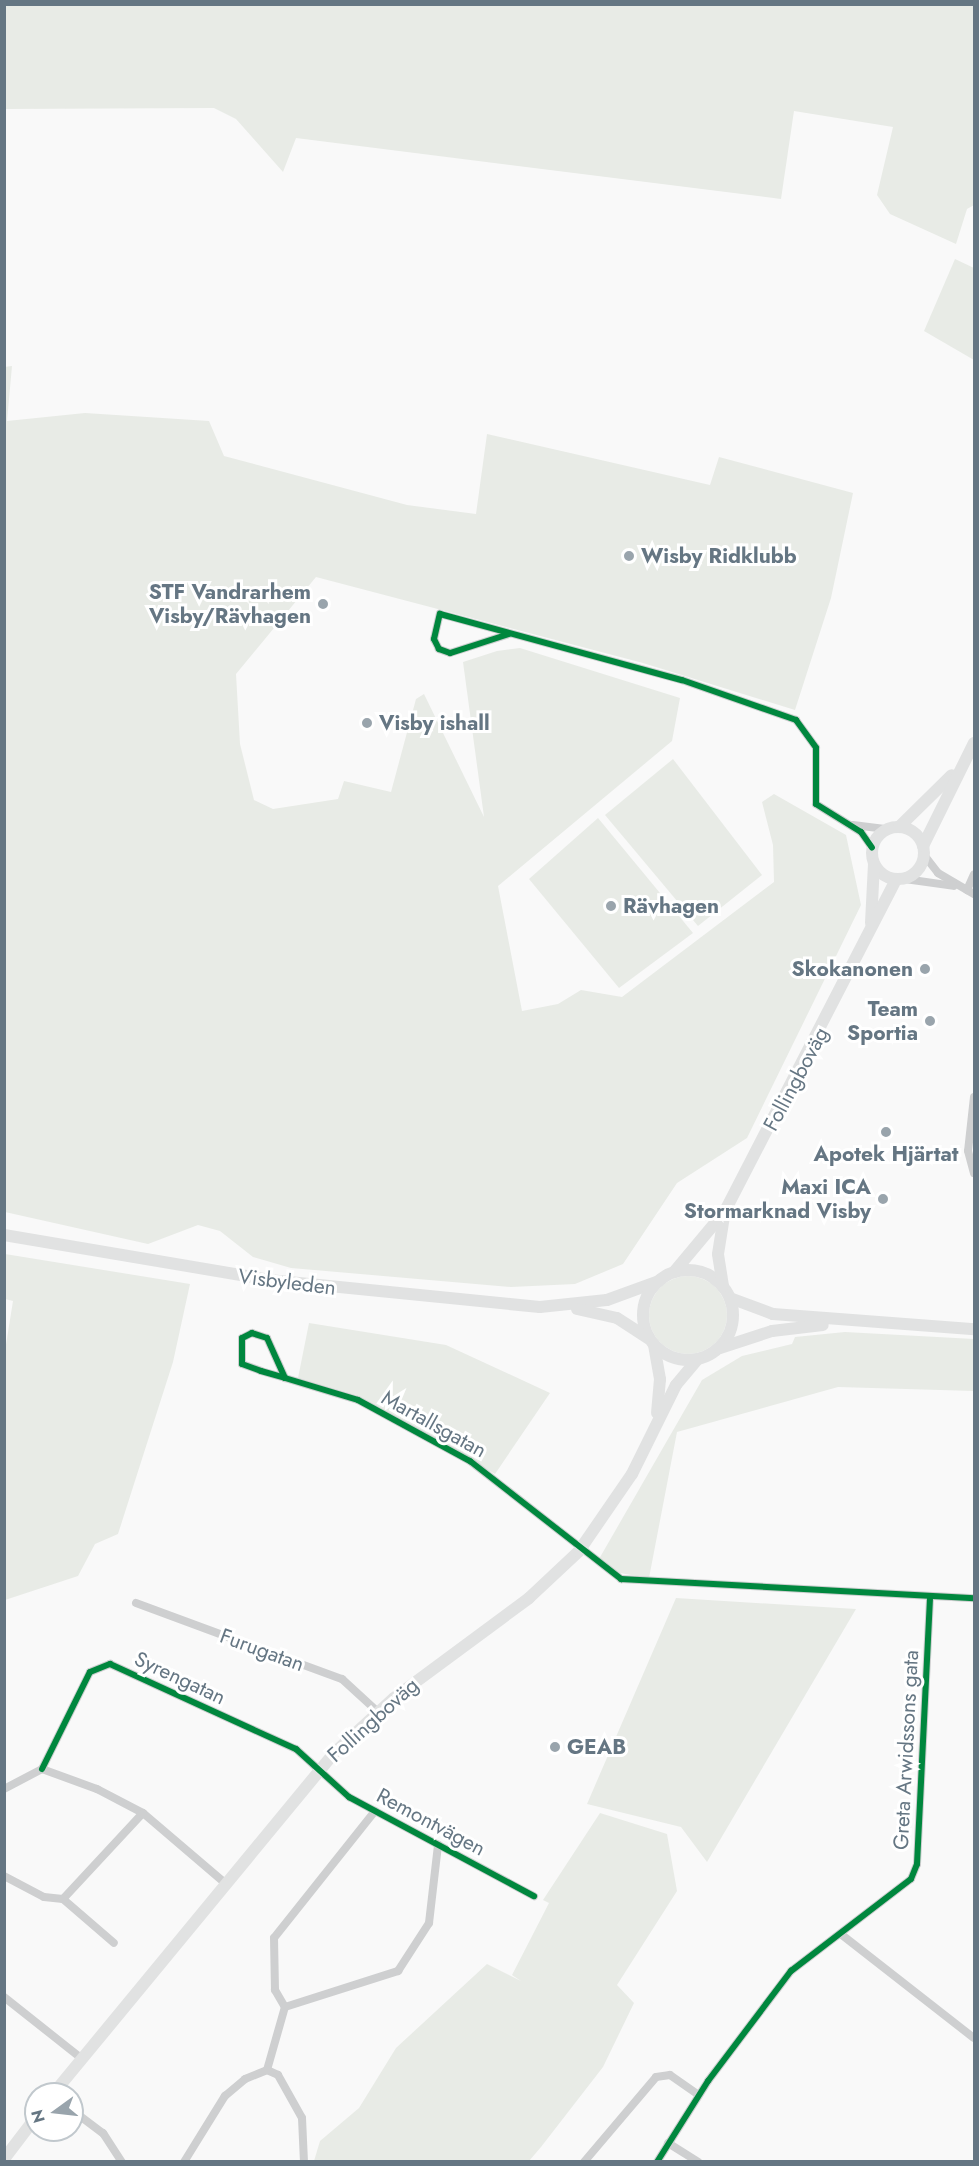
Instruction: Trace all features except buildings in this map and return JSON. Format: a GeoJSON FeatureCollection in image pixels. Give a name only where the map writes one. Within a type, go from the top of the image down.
{"type":"FeatureCollection","features":[{"type":"Feature","properties":{"kind":"main road"},"geometry":{"type":"LineString","coordinates":[[968,755],[922,810],[893,828],[872,848],[874,864],[900,879],[917,871],[924,851],[975,743]]}},
{"type":"Feature","properties":{"kind":"main road"},"geometry":{"type":"LineString","coordinates":[[893,828],[916,834],[924,851]]}},
{"type":"Feature","properties":{"kind":"main road","name":"Follingboväg"},"geometry":{"type":"LineString","coordinates":[[866,948],[874,864]]}},
{"type":"Feature","properties":{"kind":"main road","name":"Follingboväg"},"geometry":{"type":"LineString","coordinates":[[674,1272],[725,1211],[866,948],[900,879]]}},
{"type":"Feature","properties":{"kind":"main road","name":"Follingboväg"},"geometry":{"type":"LineString","coordinates":[[723,1286],[718,1242],[725,1211]]}},
{"type":"Feature","properties":{"kind":"main road","name":"Visbyleden"},"geometry":{"type":"LineString","coordinates":[[4,1236],[269,1280],[442,1300],[573,1308],[617,1318],[652,1342]]}},
{"type":"Feature","properties":{"kind":"main road"},"geometry":{"type":"LineString","coordinates":[[719,1348],[732,1325],[730,1298],[723,1286],[698,1271],[674,1272],[658,1281],[643,1308],[652,1342],[677,1359],[698,1359],[719,1348],[772,1331],[850,1323]]}},
{"type":"Feature","properties":{"kind":"main road","name":"Visbyleden"},"geometry":{"type":"LineString","coordinates":[[573,1308],[658,1281]]}},
{"type":"Feature","properties":{"kind":"main road"},"geometry":{"type":"LineString","coordinates":[[730,1298],[755,1311],[850,1323],[975,1329]]}},
{"type":"Feature","properties":{"kind":"main road","name":"Follingboväg"},"geometry":{"type":"LineString","coordinates":[[652,1342],[660,1379],[656,1420]]}},
{"type":"Feature","properties":{"kind":"main road","name":"Follingboväg"},"geometry":{"type":"LineString","coordinates":[[62,2082],[320,1768],[378,1712],[529,1598],[579,1551],[627,1483],[656,1420],[676,1385],[698,1359]]}},
{"type":"Feature","properties":{"kind":"main road"},"geometry":{"type":"LineString","coordinates":[[5,2158],[24,2133]]}},
{"type":"Feature","properties":{"kind":"street"},"geometry":{"type":"LineString","coordinates":[[509,634],[450,653],[439,650],[434,639],[440,614],[682,680],[796,720],[816,748],[816,804],[849,824],[872,848]]}},
{"type":"Feature","properties":{"kind":"street"},"geometry":{"type":"LineString","coordinates":[[849,824],[893,828]]}},
{"type":"Feature","properties":{"kind":"street"},"geometry":{"type":"LineString","coordinates":[[924,851],[957,886]]}},
{"type":"Feature","properties":{"kind":"street"},"geometry":{"type":"LineString","coordinates":[[900,879],[957,886],[971,892],[975,873]]}},
{"type":"Feature","properties":{"kind":"street"},"geometry":{"type":"LineString","coordinates":[[975,1097],[968,1151],[975,1173]]}},
{"type":"Feature","properties":{"kind":"street","name":"Martallsgatan"},"geometry":{"type":"LineString","coordinates":[[285,1378],[286,1370],[267,1338],[252,1333],[242,1338],[242,1364],[285,1378],[358,1400],[470,1461],[608,1574],[634,1582],[930,1598],[975,1598]]}},
{"type":"Feature","properties":{"kind":"street","name":"Greta Arwidssons gata"},"geometry":{"type":"LineString","coordinates":[[657,2162],[699,2095],[791,1971],[903,1889],[917,1864],[930,1598]]}},
{"type":"Feature","properties":{"kind":"street","name":"Furugatan"},"geometry":{"type":"LineString","coordinates":[[136,1603],[342,1679],[378,1712]]}},
{"type":"Feature","properties":{"kind":"street","name":"Syrengatan"},"geometry":{"type":"LineString","coordinates":[[42,1769],[90,1672],[107,1663],[296,1749],[320,1768]]}},
{"type":"Feature","properties":{"kind":"street","name":"Remontvägen"},"geometry":{"type":"LineString","coordinates":[[320,1768],[349,1797],[534,1896]]}},
{"type":"Feature","properties":{"kind":"street"},"geometry":{"type":"LineString","coordinates":[[4,1789],[42,1769],[143,1813],[225,1883]]}},
{"type":"Feature","properties":{"kind":"street","name":"Remontvägen"},"geometry":{"type":"LineString","coordinates":[[375,1811],[274,1938],[275,1990],[285,2007],[398,1971],[429,1923],[438,1845]]}},
{"type":"Feature","properties":{"kind":"street"},"geometry":{"type":"LineString","coordinates":[[63,1899],[143,1813]]}},
{"type":"Feature","properties":{"kind":"street"},"geometry":{"type":"LineString","coordinates":[[4,1876],[44,1896],[63,1899],[114,1943]]}},
{"type":"Feature","properties":{"kind":"street"},"geometry":{"type":"LineString","coordinates":[[842,1935],[975,2038]]}},
{"type":"Feature","properties":{"kind":"street"},"geometry":{"type":"LineString","coordinates":[[4,1997],[81,2058]]}},
{"type":"Feature","properties":{"kind":"street"},"geometry":{"type":"LineString","coordinates":[[267,2070],[285,2007]]}},
{"type":"Feature","properties":{"kind":"street"},"geometry":{"type":"LineString","coordinates":[[184,2162],[225,2096],[245,2079],[267,2070],[278,2075],[302,2118],[304,2162]]}},
{"type":"Feature","properties":{"kind":"street"},"geometry":{"type":"LineString","coordinates":[[584,2162],[656,2078],[670,2075],[699,2095]]}},
{"type":"Feature","properties":{"kind":"street"},"geometry":{"type":"LineString","coordinates":[[84,2119],[103,2133],[122,2162]]}},
{"type":"Feature","properties":{"kind":"street"},"geometry":{"type":"LineString","coordinates":[[668,2143],[699,2162]]}},
{"type":"Feature","properties":{"kind":"shaded area"},"geometry":{"type":"Polygon","coordinates":[[[4,5],[974,5],[974,205],[967,209],[956,244],[890,214],[877,195],[893,127],[794,111],[781,199],[296,138],[283,172],[236,119],[214,108],[5,109],[4,5]]]}},
{"type":"Feature","properties":{"kind":"shaded area"},"geometry":{"type":"Polygon","coordinates":[[[955,259],[974,268],[974,360],[924,331],[955,259]]]}},
{"type":"Feature","properties":{"kind":"shaded area"},"geometry":{"type":"Polygon","coordinates":[[[12,366],[7,421],[85,413],[209,421],[224,456],[407,505],[476,514],[487,434],[710,485],[719,457],[853,493],[831,598],[795,710],[643,663],[316,577],[236,674],[240,744],[254,800],[273,809],[338,799],[344,781],[391,792],[416,699],[424,694],[484,817],[463,662],[497,651],[520,648],[680,698],[672,741],[498,886],[522,1011],[558,1004],[581,990],[622,997],[774,882],[773,845],[762,802],[774,794],[846,835],[861,905],[747,1138],[677,1183],[623,1264],[575,1284],[511,1287],[291,1268],[253,1257],[220,1231],[198,1225],[148,1244],[5,1212],[4,367],[12,366]]]}},
{"type":"Feature","properties":{"kind":"shaded area"},"geometry":{"type":"Polygon","coordinates":[[[673,759],[762,875],[698,926],[605,815],[673,759]]]}},
{"type":"Feature","properties":{"kind":"shaded area","name":"Rävhagen"},"geometry":{"type":"Polygon","coordinates":[[[598,818],[693,933],[619,988],[529,879],[598,818]]]}},
{"type":"Feature","properties":{"kind":"shaded area"},"geometry":{"type":"Polygon","coordinates":[[[5,1254],[190,1284],[173,1362],[118,1534],[95,1544],[78,1576],[5,1600],[4,1357],[13,1301],[5,1299],[5,1254]]]}},
{"type":"Feature","properties":{"kind":"shaded area"},"geometry":{"type":"Polygon","coordinates":[[[688,1276],[703,1279],[716,1287],[724,1300],[727,1315],[724,1330],[716,1343],[703,1351],[688,1354],[673,1351],[660,1343],[652,1330],[649,1315],[652,1300],[660,1287],[673,1279],[688,1276]]]}},
{"type":"Feature","properties":{"kind":"shaded area"},"geometry":{"type":"Polygon","coordinates":[[[309,1323],[446,1345],[550,1393],[495,1474],[357,1396],[298,1378],[309,1323]]]}},
{"type":"Feature","properties":{"kind":"shaded area"},"geometry":{"type":"Polygon","coordinates":[[[845,1332],[974,1339],[974,1391],[838,1387],[677,1432],[649,1578],[614,1572],[599,1559],[702,1380],[742,1356],[792,1344],[795,1337],[845,1332]]]}},
{"type":"Feature","properties":{"kind":"shaded area"},"geometry":{"type":"Polygon","coordinates":[[[676,1598],[856,1609],[707,1862],[681,1827],[587,1804],[676,1598]]]}},
{"type":"Feature","properties":{"kind":"shaded area"},"geometry":{"type":"Polygon","coordinates":[[[600,1813],[667,1834],[677,1891],[617,1985],[634,2003],[603,2067],[541,2147],[529,2161],[314,2161],[320,2141],[359,2108],[396,2048],[487,1964],[521,1981],[512,1975],[549,1903],[543,1900],[600,1813]]]}},
{"type":"Feature","properties":{"kind":"cycle path"},"geometry":{"type":"LineString","coordinates":[[509,634],[450,653],[439,649],[434,639],[440,614],[682,680],[796,720],[816,748],[816,804],[861,832],[872,848]]}},
{"type":"Feature","properties":{"kind":"cycle path"},"geometry":{"type":"LineString","coordinates":[[285,1378],[267,1338],[252,1333],[242,1338],[242,1364],[261,1371],[358,1400],[470,1461],[621,1579],[974,1598]]}},
{"type":"Feature","properties":{"kind":"cycle path"},"geometry":{"type":"LineString","coordinates":[[657,2162],[708,2081],[791,1971],[911,1879],[917,1864],[930,1598]]}},
{"type":"Feature","properties":{"kind":"cycle path"},"geometry":{"type":"LineString","coordinates":[[42,1769],[90,1672],[110,1664],[296,1749],[349,1797],[534,1896]]}},
{"type":"Feature","properties":{"kind":"place","name":"Wisby Ridklubb"},"geometry":{"type":"Point","coordinates":[629,556]}},
{"type":"Feature","properties":{"kind":"place","name":"STF Vandrarhem Visby/Rävhagen"},"geometry":{"type":"Point","coordinates":[323,604]}},
{"type":"Feature","properties":{"kind":"place","name":"Visby ishall"},"geometry":{"type":"Point","coordinates":[367,723]}},
{"type":"Feature","properties":{"kind":"place","name":"Rävhagen"},"geometry":{"type":"Point","coordinates":[611,906]}},
{"type":"Feature","properties":{"kind":"place","name":"Skokanonen"},"geometry":{"type":"Point","coordinates":[925,969]}},
{"type":"Feature","properties":{"kind":"place","name":"Team Sportia"},"geometry":{"type":"Point","coordinates":[930,1021]}},
{"type":"Feature","properties":{"kind":"place","name":"Apotek Hjärtat"},"geometry":{"type":"Point","coordinates":[886,1132]}},
{"type":"Feature","properties":{"kind":"place","name":"Maxi ICA Stormarknad Visby"},"geometry":{"type":"Point","coordinates":[883,1199]}},
{"type":"Feature","properties":{"kind":"place","name":"GEAB"},"geometry":{"type":"Point","coordinates":[555,1747]}}]}
